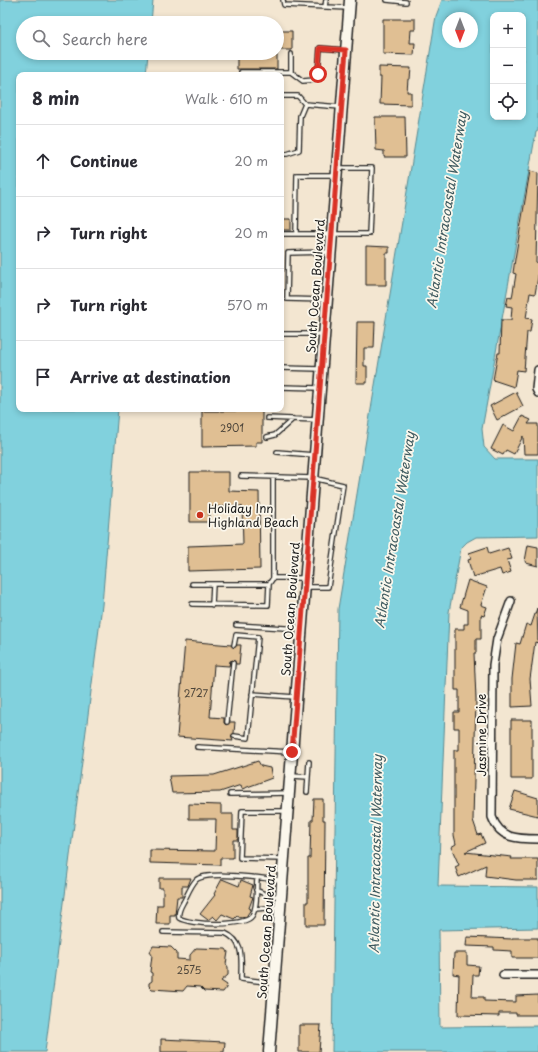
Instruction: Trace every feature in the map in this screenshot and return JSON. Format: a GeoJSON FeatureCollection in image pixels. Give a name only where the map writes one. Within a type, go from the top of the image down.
{"type":"FeatureCollection","features":[{"type":"Feature","properties":{"kind":"main road","name":"South Ocean Boulevard"},"geometry":{"type":"LineString","coordinates":[[270,1052],[349,4]]}},
{"type":"Feature","properties":{"kind":"street"},"geometry":{"type":"LineString","coordinates":[[538,370],[536,390],[538,393]]}},
{"type":"Feature","properties":{"kind":"street","name":"Jasmine Drive"},"geometry":{"type":"LineString","coordinates":[[511,601],[494,651],[492,817],[498,829],[508,837],[514,839],[538,839]]}},
{"type":"Feature","properties":{"kind":"street"},"geometry":{"type":"LineString","coordinates":[[503,975],[538,975]]}},
{"type":"Feature","properties":{"kind":"lane"},"geometry":{"type":"LineString","coordinates":[[283,0],[284,5],[325,7],[349,4]]}},
{"type":"Feature","properties":{"kind":"lane"},"geometry":{"type":"LineString","coordinates":[[325,7],[326,0]]}},
{"type":"Feature","properties":{"kind":"lane"},"geometry":{"type":"LineString","coordinates":[[387,0],[406,2]]}},
{"type":"Feature","properties":{"kind":"lane"},"geometry":{"type":"LineString","coordinates":[[241,72],[291,72],[303,80],[314,80],[318,74],[320,48],[346,50]]}},
{"type":"Feature","properties":{"kind":"lane"},"geometry":{"type":"LineString","coordinates":[[291,54],[291,72]]}},
{"type":"Feature","properties":{"kind":"lane"},"geometry":{"type":"LineString","coordinates":[[284,96],[298,96],[305,104],[341,107]]}},
{"type":"Feature","properties":{"kind":"lane"},"geometry":{"type":"LineString","coordinates":[[284,154],[299,150],[300,116],[305,104]]}},
{"type":"Feature","properties":{"kind":"lane"},"geometry":{"type":"LineString","coordinates":[[284,234],[296,234],[332,234],[369,234],[372,168],[297,174],[296,234]]}},
{"type":"Feature","properties":{"kind":"lane"},"geometry":{"type":"LineString","coordinates":[[327,300],[287,299],[288,253],[330,252]]}},
{"type":"Feature","properties":{"kind":"lane"},"geometry":{"type":"LineString","coordinates":[[284,334],[324,334]]}},
{"type":"Feature","properties":{"kind":"lane"},"geometry":{"type":"LineString","coordinates":[[284,368],[322,369]]}},
{"type":"Feature","properties":{"kind":"lane"},"geometry":{"type":"LineString","coordinates":[[284,387],[320,388]]}},
{"type":"Feature","properties":{"kind":"lane"},"geometry":{"type":"LineString","coordinates":[[267,418],[318,420]]}},
{"type":"Feature","properties":{"kind":"lane"},"geometry":{"type":"LineString","coordinates":[[267,437],[275,435],[293,419]]}},
{"type":"Feature","properties":{"kind":"lane"},"geometry":{"type":"LineString","coordinates":[[278,452],[315,455]]}},
{"type":"Feature","properties":{"kind":"lane"},"geometry":{"type":"LineString","coordinates":[[241,476],[313,478],[343,485],[328,587],[272,578]]}},
{"type":"Feature","properties":{"kind":"lane"},"geometry":{"type":"LineString","coordinates":[[192,604],[268,605],[269,584],[272,578],[273,477]]}},
{"type":"Feature","properties":{"kind":"lane"},"geometry":{"type":"LineString","coordinates":[[192,584],[269,584]]}},
{"type":"Feature","properties":{"kind":"lane"},"geometry":{"type":"LineString","coordinates":[[212,604],[213,584]]}},
{"type":"Feature","properties":{"kind":"lane"},"geometry":{"type":"LineString","coordinates":[[236,625],[302,629]]}},
{"type":"Feature","properties":{"kind":"lane"},"geometry":{"type":"LineString","coordinates":[[234,645],[236,635],[258,637],[248,738],[234,736]]}},
{"type":"Feature","properties":{"kind":"lane"},"geometry":{"type":"LineString","coordinates":[[227,722],[232,664]]}},
{"type":"Feature","properties":{"kind":"lane"},"geometry":{"type":"LineString","coordinates":[[252,694],[296,697]]}},
{"type":"Feature","properties":{"kind":"lane"},"geometry":{"type":"LineString","coordinates":[[196,747],[292,752]]}},
{"type":"Feature","properties":{"kind":"lane"},"geometry":{"type":"LineString","coordinates":[[307,792],[309,762]]}},
{"type":"Feature","properties":{"kind":"lane"},"geometry":{"type":"LineString","coordinates":[[290,776],[308,777]]}},
{"type":"Feature","properties":{"kind":"lane"},"geometry":{"type":"LineString","coordinates":[[230,794],[289,793]]}},
{"type":"Feature","properties":{"kind":"lane"},"geometry":{"type":"LineString","coordinates":[[284,859],[240,858],[242,810],[288,811]]}},
{"type":"Feature","properties":{"kind":"lane"},"geometry":{"type":"LineString","coordinates":[[257,879],[255,909],[250,918],[239,922],[200,924],[182,920],[178,915],[178,912],[196,880],[209,876],[241,876],[257,879],[282,880]]}},
{"type":"Feature","properties":{"kind":"lane"},"geometry":{"type":"LineString","coordinates":[[256,890],[269,896],[281,896]]}},
{"type":"Feature","properties":{"kind":"lane"},"geometry":{"type":"LineString","coordinates":[[255,909],[280,907]]}},
{"type":"Feature","properties":{"kind":"lane"},"geometry":{"type":"LineString","coordinates":[[163,932],[225,933],[232,936],[241,948],[241,979],[275,984]]}},
{"type":"Feature","properties":{"kind":"water"},"geometry":{"type":"Polygon","coordinates":[[[0,0],[153,0],[152,16],[16,16],[16,60],[147,60],[146,72],[16,72],[16,412],[118,412],[102,605],[45,1052],[0,1052],[0,0]]]}},
{"type":"Feature","properties":{"kind":"water","name":"Atlantic Intracoastal Waterway"},"geometry":{"type":"Polygon","coordinates":[[[442,0],[538,0],[538,131],[536,132],[482,429],[484,447],[495,459],[538,459],[538,536],[476,537],[467,542],[461,548],[449,612],[438,886],[538,887],[538,928],[439,930],[440,1027],[538,1026],[538,1052],[332,1052],[338,609],[436,16],[442,0]]]}},
{"type":"Feature","properties":{"kind":"building"},"geometry":{"type":"Polygon","coordinates":[[[383,19],[415,19],[415,30],[411,30],[410,43],[415,43],[414,55],[383,54],[383,19]]]}},
{"type":"Feature","properties":{"kind":"building"},"geometry":{"type":"Polygon","coordinates":[[[284,31],[292,31],[292,50],[284,50],[284,31]]]}},
{"type":"Feature","properties":{"kind":"building"},"geometry":{"type":"Polygon","coordinates":[[[237,60],[277,60],[277,69],[237,69],[237,60]]]}},
{"type":"Feature","properties":{"kind":"building"},"geometry":{"type":"Polygon","coordinates":[[[379,67],[411,68],[407,92],[411,92],[411,105],[380,104],[381,77],[379,77],[379,67]]]}},
{"type":"Feature","properties":{"kind":"building"},"geometry":{"type":"Polygon","coordinates":[[[375,117],[405,117],[406,157],[384,157],[384,151],[376,150],[375,117]]]}},
{"type":"Feature","properties":{"kind":"building"},"geometry":{"type":"Polygon","coordinates":[[[530,171],[538,173],[536,262],[538,263],[538,277],[535,294],[530,293],[526,318],[532,319],[530,332],[527,332],[524,371],[517,370],[514,387],[493,380],[498,353],[500,353],[501,320],[511,320],[512,307],[506,306],[508,297],[512,298],[516,274],[513,273],[530,171]]]}},
{"type":"Feature","properties":{"kind":"building"},"geometry":{"type":"Polygon","coordinates":[[[284,219],[291,219],[291,230],[284,230],[284,219]]]}},
{"type":"Feature","properties":{"kind":"building"},"geometry":{"type":"Polygon","coordinates":[[[366,246],[389,247],[389,253],[386,253],[386,285],[366,285],[366,246]]]}},
{"type":"Feature","properties":{"kind":"building"},"geometry":{"type":"Polygon","coordinates":[[[357,322],[375,322],[374,348],[364,348],[364,366],[367,366],[367,383],[356,383],[357,322]]]}},
{"type":"Feature","properties":{"kind":"building"},"geometry":{"type":"Polygon","coordinates":[[[516,392],[523,406],[497,420],[490,406],[516,392]]]}},
{"type":"Feature","properties":{"kind":"building"},"geometry":{"type":"Polygon","coordinates":[[[202,412],[262,412],[262,442],[256,442],[256,446],[202,447],[202,412]]]}},
{"type":"Feature","properties":{"kind":"building"},"geometry":{"type":"Polygon","coordinates":[[[522,416],[531,420],[528,424],[538,424],[538,454],[524,454],[523,436],[514,454],[506,450],[503,455],[491,449],[503,425],[514,431],[522,416]]]}},
{"type":"Feature","properties":{"kind":"building","name":"Holiday Inn Highland Beach"},"geometry":{"type":"Polygon","coordinates":[[[190,472],[229,472],[229,491],[259,492],[260,569],[188,571],[188,546],[243,544],[242,506],[209,507],[209,522],[190,522],[190,472]]]}},
{"type":"Feature","properties":{"kind":"building"},"geometry":{"type":"Polygon","coordinates":[[[528,545],[538,547],[538,566],[526,563],[525,561],[528,545]]]}},
{"type":"Feature","properties":{"kind":"building"},"geometry":{"type":"Polygon","coordinates":[[[487,547],[489,554],[508,548],[512,559],[507,560],[511,572],[502,575],[500,569],[473,577],[468,560],[471,559],[469,553],[487,547]]]}},
{"type":"Feature","properties":{"kind":"building"},"geometry":{"type":"Polygon","coordinates":[[[468,580],[487,587],[481,605],[487,607],[484,616],[481,615],[481,639],[476,639],[476,653],[474,653],[476,699],[473,820],[478,835],[481,834],[485,843],[465,852],[512,857],[511,859],[538,859],[538,880],[516,880],[485,876],[486,865],[459,877],[455,867],[459,865],[451,847],[456,844],[454,835],[454,750],[459,750],[459,728],[454,728],[454,712],[459,712],[459,690],[455,690],[455,629],[464,629],[464,624],[468,624],[468,610],[460,607],[468,580]]]}},
{"type":"Feature","properties":{"kind":"building"},"geometry":{"type":"Polygon","coordinates":[[[537,608],[538,643],[535,642],[530,679],[532,706],[512,707],[512,679],[516,643],[520,644],[526,624],[531,626],[537,608]]]}},
{"type":"Feature","properties":{"kind":"building"},"geometry":{"type":"Polygon","coordinates":[[[185,641],[231,645],[234,648],[237,645],[241,645],[239,664],[236,664],[233,660],[230,661],[229,666],[214,665],[210,717],[224,718],[224,723],[226,725],[230,722],[235,722],[234,733],[231,736],[233,741],[177,737],[185,641]]]}},
{"type":"Feature","properties":{"kind":"building"},"geometry":{"type":"Polygon","coordinates":[[[511,720],[532,720],[532,779],[511,779],[511,720]]]}},
{"type":"Feature","properties":{"kind":"building"},"geometry":{"type":"Polygon","coordinates":[[[258,761],[261,766],[270,768],[272,778],[242,789],[241,785],[220,792],[172,793],[169,776],[214,775],[258,761]]]}},
{"type":"Feature","properties":{"kind":"building"},"geometry":{"type":"Polygon","coordinates":[[[515,791],[538,798],[538,816],[509,809],[515,791]]]}},
{"type":"Feature","properties":{"kind":"building"},"geometry":{"type":"Polygon","coordinates":[[[314,799],[323,799],[323,820],[325,820],[324,925],[306,925],[306,902],[308,902],[308,858],[310,858],[311,820],[313,820],[314,799]]]}},
{"type":"Feature","properties":{"kind":"building"},"geometry":{"type":"Polygon","coordinates":[[[189,804],[221,805],[221,814],[233,814],[233,830],[238,830],[238,840],[233,840],[233,858],[220,858],[220,865],[150,863],[150,850],[215,851],[216,819],[189,819],[189,804]]]}},
{"type":"Feature","properties":{"kind":"building"},"geometry":{"type":"Polygon","coordinates":[[[159,878],[191,878],[188,886],[182,886],[182,897],[177,897],[175,915],[170,915],[170,924],[156,924],[157,905],[163,905],[163,888],[159,888],[159,878]]]}},
{"type":"Feature","properties":{"kind":"building"},"geometry":{"type":"Polygon","coordinates":[[[222,879],[239,886],[241,880],[253,885],[250,896],[253,897],[249,908],[251,909],[246,917],[241,918],[237,916],[234,919],[222,914],[217,920],[213,916],[208,920],[200,914],[215,895],[214,894],[222,879]]]}},
{"type":"Feature","properties":{"kind":"building"},"geometry":{"type":"Polygon","coordinates":[[[467,937],[512,939],[538,938],[538,958],[512,958],[512,951],[494,950],[494,947],[466,946],[467,937]]]}},
{"type":"Feature","properties":{"kind":"building"},"geometry":{"type":"Polygon","coordinates":[[[153,946],[171,947],[177,953],[177,959],[190,960],[190,955],[196,948],[226,949],[228,952],[226,964],[228,967],[228,975],[221,981],[227,985],[226,988],[223,992],[204,991],[200,987],[187,986],[183,991],[152,989],[149,986],[149,983],[152,981],[152,973],[150,972],[152,955],[150,952],[153,946]]]}},
{"type":"Feature","properties":{"kind":"building"},"geometry":{"type":"Polygon","coordinates":[[[454,953],[467,953],[467,965],[479,966],[478,975],[473,975],[472,997],[484,997],[484,1001],[516,1002],[516,996],[538,995],[538,1015],[499,1013],[499,1016],[458,1015],[459,975],[453,974],[454,953]]]}},
{"type":"Feature","properties":{"kind":"building"},"geometry":{"type":"Polygon","coordinates":[[[299,1025],[321,1025],[319,1052],[299,1052],[299,1025]]]}},
{"type":"Feature","properties":{"kind":"building"},"geometry":{"type":"Polygon","coordinates":[[[161,1039],[225,1042],[224,1052],[161,1052],[161,1039]]]}},
{"type":"Feature","properties":{"kind":"place","name":"Holiday Inn Highland Beach"},"geometry":{"type":"Point","coordinates":[200,515]}},
{"type":"Feature","properties":{"kind":"route"},"geometry":{"type":"LineString","coordinates":[[292,752],[346,50],[320,48],[318,74]]}}]}
